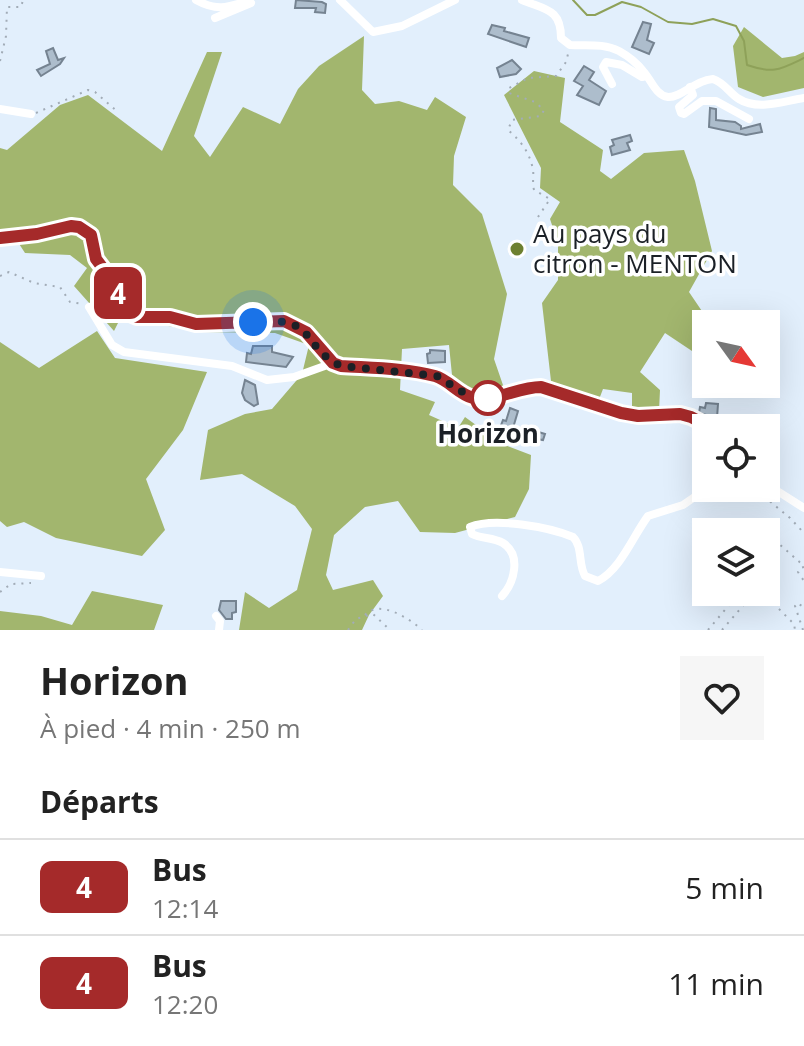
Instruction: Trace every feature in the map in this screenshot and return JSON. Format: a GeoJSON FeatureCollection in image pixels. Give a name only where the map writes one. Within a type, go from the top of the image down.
{"type":"FeatureCollection","features":[{"type":"Feature","properties":{"kind":"street"},"geometry":{"type":"LineString","coordinates":[[196,0],[213,8],[226,8],[247,1],[251,3],[215,18]]}},
{"type":"Feature","properties":{"kind":"street"},"geometry":{"type":"LineString","coordinates":[[340,0],[373,32],[402,26],[455,0]]}},
{"type":"Feature","properties":{"kind":"street"},"geometry":{"type":"LineString","coordinates":[[522,0],[556,15],[561,22],[561,38],[570,45],[596,44],[617,50],[666,97],[676,96],[704,80],[713,79],[721,82],[743,102],[760,105],[804,98]]}},
{"type":"Feature","properties":{"kind":"street"},"geometry":{"type":"LineString","coordinates":[[612,84],[603,67],[606,62],[616,63],[642,77],[647,76]]}},
{"type":"Feature","properties":{"kind":"street"},"geometry":{"type":"LineString","coordinates":[[690,87],[693,95],[679,107],[681,113],[702,101],[716,101],[749,119]]}},
{"type":"Feature","properties":{"kind":"street"},"geometry":{"type":"LineString","coordinates":[[0,109],[31,114]]}},
{"type":"Feature","properties":{"kind":"street"},"geometry":{"type":"LineString","coordinates":[[0,238],[79,227],[91,235],[96,259],[130,314],[137,317],[170,317],[196,324],[284,321],[306,332],[333,363],[437,376],[460,393],[475,398],[541,387],[621,413],[638,416],[680,414],[692,418]]}},
{"type":"Feature","properties":{"kind":"street"},"geometry":{"type":"LineString","coordinates":[[89,307],[112,345],[124,352],[232,366],[267,380],[294,377],[333,363]]}},
{"type":"Feature","properties":{"kind":"street"},"geometry":{"type":"LineString","coordinates":[[780,491],[804,508]]}},
{"type":"Feature","properties":{"kind":"street"},"geometry":{"type":"LineString","coordinates":[[502,596],[514,577],[513,557],[509,549],[491,538],[472,534],[470,527],[530,527],[573,537],[579,547],[581,569],[585,576],[598,581],[619,560],[648,516],[683,505],[692,499]]}},
{"type":"Feature","properties":{"kind":"street"},"geometry":{"type":"LineString","coordinates":[[0,572],[41,576]]}},
{"type":"Feature","properties":{"kind":"street"},"geometry":{"type":"LineString","coordinates":[[216,616],[220,621],[219,630]]}},
{"type":"Feature","properties":{"kind":"path"},"geometry":{"type":"LineString","coordinates":[[0,61],[6,36],[7,7],[21,7],[23,0]]}},
{"type":"Feature","properties":{"kind":"path"},"geometry":{"type":"LineString","coordinates":[[538,217],[550,199],[534,190],[530,156],[508,130],[508,125],[512,120],[541,116],[544,110],[535,102],[509,93],[509,88],[528,78],[556,76],[566,62],[570,45]]}},
{"type":"Feature","properties":{"kind":"path"},"geometry":{"type":"LineString","coordinates":[[31,114],[88,90],[95,92],[118,112]]}},
{"type":"Feature","properties":{"kind":"path"},"geometry":{"type":"LineString","coordinates":[[0,276],[9,272],[34,283],[60,287],[70,302],[89,307]]}},
{"type":"Feature","properties":{"kind":"path"},"geometry":{"type":"LineString","coordinates":[[770,502],[804,533]]}},
{"type":"Feature","properties":{"kind":"path"},"geometry":{"type":"LineString","coordinates":[[780,545],[804,566],[798,572],[804,581]]}},
{"type":"Feature","properties":{"kind":"path"},"geometry":{"type":"LineString","coordinates":[[0,592],[11,584],[34,583],[41,576]]}},
{"type":"Feature","properties":{"kind":"path"},"geometry":{"type":"LineString","coordinates":[[803,630],[795,606],[797,603],[804,607]]}},
{"type":"Feature","properties":{"kind":"path"},"geometry":{"type":"LineString","coordinates":[[708,630],[728,606]]}},
{"type":"Feature","properties":{"kind":"path"},"geometry":{"type":"LineString","coordinates":[[722,630],[743,606]]}},
{"type":"Feature","properties":{"kind":"path"},"geometry":{"type":"LineString","coordinates":[[776,606],[794,624],[795,630]]}},
{"type":"Feature","properties":{"kind":"path"},"geometry":{"type":"LineString","coordinates":[[365,615],[371,608],[377,607],[422,630]]}},
{"type":"Feature","properties":{"kind":"path"},"geometry":{"type":"LineString","coordinates":[[348,630],[356,619],[373,614],[390,630]]}},
{"type":"Feature","properties":{"kind":"green space"},"geometry":{"type":"Polygon","coordinates":[[[744,27],[782,58],[804,52],[804,88],[763,97],[738,87],[733,46],[744,27]]]}},
{"type":"Feature","properties":{"kind":"green space"},"geometry":{"type":"Polygon","coordinates":[[[364,36],[362,90],[375,104],[399,101],[427,110],[435,97],[466,117],[454,156],[453,185],[482,214],[507,294],[494,359],[504,388],[469,389],[452,375],[449,345],[402,349],[400,390],[435,402],[429,415],[458,428],[465,417],[502,444],[531,455],[529,489],[515,517],[455,533],[420,532],[398,501],[365,507],[334,535],[326,575],[333,590],[373,580],[383,596],[362,630],[239,630],[245,592],[269,608],[297,590],[312,529],[295,506],[242,474],[200,480],[208,430],[245,414],[272,409],[302,374],[309,345],[275,333],[200,332],[121,317],[114,331],[74,286],[87,268],[70,255],[25,253],[12,233],[0,235],[0,148],[7,150],[60,105],[88,95],[162,151],[207,52],[222,52],[194,136],[210,157],[243,107],[280,124],[298,89],[319,66],[364,36]]]}},
{"type":"Feature","properties":{"kind":"green space"},"geometry":{"type":"Polygon","coordinates":[[[534,71],[565,78],[560,122],[603,150],[600,171],[611,179],[644,153],[684,150],[712,251],[689,292],[701,310],[692,310],[692,351],[665,333],[640,372],[660,390],[659,411],[632,407],[632,393],[603,389],[598,402],[551,381],[542,303],[558,280],[558,243],[550,219],[560,202],[540,188],[541,168],[504,95],[534,71]]]}},
{"type":"Feature","properties":{"kind":"green space"},"geometry":{"type":"Polygon","coordinates":[[[97,331],[115,358],[207,372],[183,430],[146,479],[165,530],[142,556],[56,538],[24,522],[7,527],[0,521],[0,342],[39,368],[97,331]]]}},
{"type":"Feature","properties":{"kind":"green space"},"geometry":{"type":"Polygon","coordinates":[[[92,591],[163,605],[154,630],[0,630],[0,611],[41,616],[72,625],[92,591]]]}},
{"type":"Feature","properties":{"kind":"building"},"geometry":{"type":"Polygon","coordinates":[[[296,0],[322,2],[326,4],[325,13],[315,12],[316,8],[295,8],[296,0]]]}},
{"type":"Feature","properties":{"kind":"building"},"geometry":{"type":"Polygon","coordinates":[[[643,22],[651,24],[647,40],[654,43],[649,54],[632,47],[643,22]]]}},
{"type":"Feature","properties":{"kind":"building"},"geometry":{"type":"Polygon","coordinates":[[[492,25],[529,38],[526,47],[488,34],[492,25]]]}},
{"type":"Feature","properties":{"kind":"building"},"geometry":{"type":"Polygon","coordinates":[[[53,48],[58,60],[64,58],[41,76],[37,70],[50,64],[46,51],[53,48]]]}},
{"type":"Feature","properties":{"kind":"building"},"geometry":{"type":"Polygon","coordinates":[[[512,60],[521,69],[516,74],[500,77],[497,68],[512,60]]]}},
{"type":"Feature","properties":{"kind":"building"},"geometry":{"type":"Polygon","coordinates":[[[584,66],[594,72],[589,80],[606,91],[599,105],[577,95],[583,86],[574,81],[584,66]]]}},
{"type":"Feature","properties":{"kind":"building"},"geometry":{"type":"Polygon","coordinates":[[[710,108],[716,109],[716,120],[735,122],[741,129],[760,124],[762,132],[746,135],[709,127],[710,108]]]}},
{"type":"Feature","properties":{"kind":"building"},"geometry":{"type":"Polygon","coordinates":[[[630,135],[632,141],[627,143],[630,150],[612,155],[612,140],[630,135]]]}},
{"type":"Feature","properties":{"kind":"building"},"geometry":{"type":"Polygon","coordinates":[[[253,346],[272,346],[272,352],[293,357],[286,367],[246,362],[247,353],[251,354],[253,346]]]}},
{"type":"Feature","properties":{"kind":"building"},"geometry":{"type":"Polygon","coordinates":[[[430,350],[445,351],[445,362],[428,363],[430,350]]]}},
{"type":"Feature","properties":{"kind":"building"},"geometry":{"type":"Polygon","coordinates":[[[245,380],[255,385],[258,404],[254,406],[245,400],[242,393],[245,380]]]}},
{"type":"Feature","properties":{"kind":"building"},"geometry":{"type":"Polygon","coordinates":[[[706,403],[718,404],[717,414],[699,413],[700,407],[705,408],[706,403]]]}},
{"type":"Feature","properties":{"kind":"building"},"geometry":{"type":"Polygon","coordinates":[[[510,408],[518,411],[513,428],[545,434],[543,440],[519,436],[500,428],[510,408]]]}},
{"type":"Feature","properties":{"kind":"building"},"geometry":{"type":"Polygon","coordinates":[[[221,601],[236,601],[232,619],[226,619],[219,610],[221,601]]]}},
{"type":"Feature","properties":{"kind":"waterway"},"geometry":{"type":"LineString","coordinates":[[573,0],[587,15],[595,15],[622,2],[641,7],[668,22],[692,24],[713,19],[736,26],[744,41],[747,65],[756,68],[776,69],[804,58]]}},
{"type":"Feature","properties":{"kind":"bus line","name":"4"},"geometry":{"type":"LineString","coordinates":[[0,238],[71,226],[85,229],[91,235],[96,259],[111,279],[126,310],[137,317],[170,317],[196,324],[284,321],[306,332],[333,363],[437,376],[460,393],[475,398],[541,387],[621,413],[638,416],[680,414],[692,418]]}},
{"type":"Feature","properties":{"kind":"place","name":"Au pays du citron - MENTON"},"geometry":{"type":"Point","coordinates":[517,249]}},
{"type":"Feature","properties":{"kind":"place","name":"Horizon"},"geometry":{"type":"Point","coordinates":[488,398]}},
{"type":"Feature","properties":{"kind":"route"},"geometry":{"type":"LineString","coordinates":[[253,322],[274,320],[295,325],[306,332],[333,363],[341,366],[437,376],[460,393],[488,398]]}}]}
